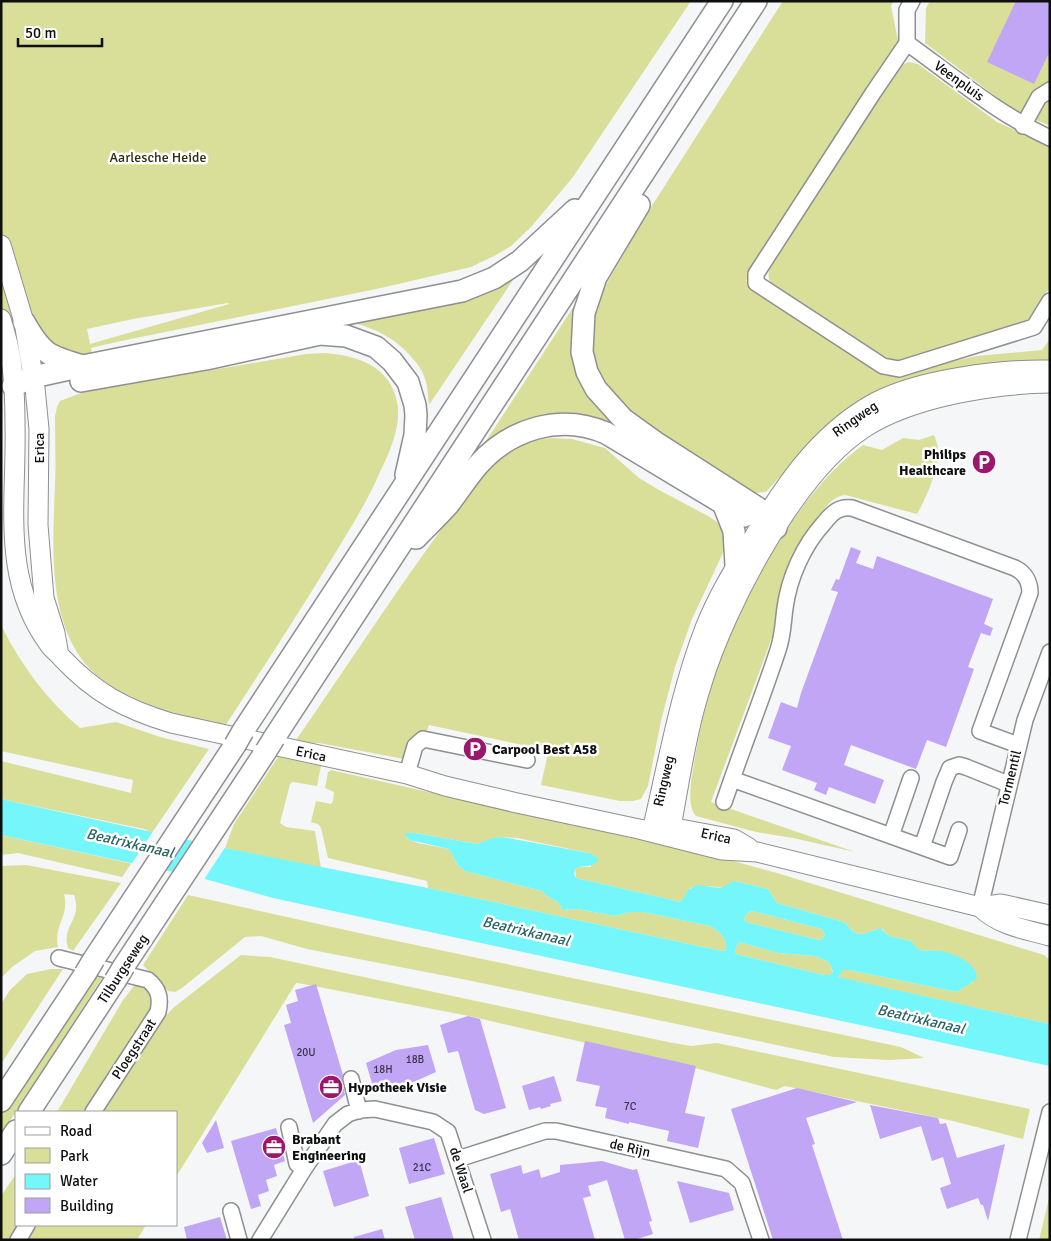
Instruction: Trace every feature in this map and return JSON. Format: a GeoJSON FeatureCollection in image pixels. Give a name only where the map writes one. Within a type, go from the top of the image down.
{"type":"FeatureCollection","features":[{"type":"Feature","properties":{"kind":"highway"},"geometry":{"type":"LineString","coordinates":[[1,1101],[722,1]]}},
{"type":"Feature","properties":{"kind":"highway"},"geometry":{"type":"LineString","coordinates":[[375,582],[756,1]]}},
{"type":"Feature","properties":{"kind":"highway"},"geometry":{"type":"LineString","coordinates":[[683,113],[638,207],[596,277],[584,313],[582,352],[596,389],[623,419],[768,523]]}},
{"type":"Feature","properties":{"kind":"highway"},"geometry":{"type":"LineString","coordinates":[[34,383],[83,366],[462,291],[494,278],[520,261],[600,188]]}},
{"type":"Feature","properties":{"kind":"highway"},"geometry":{"type":"LineString","coordinates":[[24,322],[37,344],[46,352],[83,366]]}},
{"type":"Feature","properties":{"kind":"highway"},"geometry":{"type":"LineString","coordinates":[[7,387],[206,359],[320,334],[346,336],[366,343],[384,353],[408,382],[416,405],[416,425],[404,485]]}},
{"type":"Feature","properties":{"kind":"highway"},"geometry":{"type":"LineString","coordinates":[[375,582],[448,504],[488,455],[507,440],[543,426],[579,425],[606,432],[723,503],[768,523]]}},
{"type":"Feature","properties":{"kind":"highway"},"geometry":{"type":"LineString","coordinates":[[723,503],[734,531],[736,565]]}},
{"type":"Feature","properties":{"kind":"highway","name":"Tilburgseweg"},"geometry":{"type":"LineString","coordinates":[[30,1111],[375,582]]}},
{"type":"Feature","properties":{"kind":"highway"},"geometry":{"type":"LineString","coordinates":[[1,1154],[15,1133]]}},
{"type":"Feature","properties":{"kind":"main road","name":"Erica"},"geometry":{"type":"LineString","coordinates":[[1,245],[24,322],[34,383],[39,429],[38,525],[44,598],[55,633],[59,654]]}},
{"type":"Feature","properties":{"kind":"main road","name":"Erica"},"geometry":{"type":"LineString","coordinates":[[1,319],[9,349],[7,387],[16,425],[12,539],[16,572],[24,599],[34,622],[50,647],[85,681],[107,697],[153,717],[234,737],[407,774],[447,777],[662,828],[722,850],[757,852],[980,907],[1001,904],[1050,915]]}},
{"type":"Feature","properties":{"kind":"main road","name":"Ringweg"},"geometry":{"type":"LineString","coordinates":[[662,828],[711,655],[742,588],[768,523],[796,472],[815,450],[836,431],[876,402],[901,392],[948,380],[991,373],[1050,370]]}},
{"type":"Feature","properties":{"kind":"main road","name":"Ringweg"},"geometry":{"type":"LineString","coordinates":[[662,828],[680,708],[692,665],[705,628],[736,565],[768,523],[800,494],[829,457],[864,428],[880,420],[909,408],[949,396],[991,388],[1050,383]]}},
{"type":"Feature","properties":{"kind":"main road","name":"Erica"},"geometry":{"type":"LineString","coordinates":[[980,907],[999,922],[1050,936]]}},
{"type":"Feature","properties":{"kind":"street"},"geometry":{"type":"LineString","coordinates":[[912,1],[907,10],[907,42],[756,274],[756,283],[883,366],[899,369],[1034,327],[1050,301]]}},
{"type":"Feature","properties":{"kind":"street","name":"Veenpluis"},"geometry":{"type":"LineString","coordinates":[[907,42],[1002,112],[1023,126],[1050,138]]}},
{"type":"Feature","properties":{"kind":"street"},"geometry":{"type":"LineString","coordinates":[[1023,126],[1039,97],[1050,90]]}},
{"type":"Feature","properties":{"kind":"street"},"geometry":{"type":"LineString","coordinates":[[724,802],[779,648],[786,600],[798,563],[805,548],[818,529],[835,511],[846,507],[1015,568],[1025,575],[1030,587],[1030,593],[980,731],[1018,745]]}},
{"type":"Feature","properties":{"kind":"street","name":"Tormentil"},"geometry":{"type":"LineString","coordinates":[[980,907],[1018,745],[1025,720],[1050,652]]}},
{"type":"Feature","properties":{"kind":"street"},"geometry":{"type":"LineString","coordinates":[[407,774],[415,746],[423,739],[527,760]]}},
{"type":"Feature","properties":{"kind":"street"},"geometry":{"type":"LineString","coordinates":[[922,847],[950,768],[966,767],[1008,784]]}},
{"type":"Feature","properties":{"kind":"street"},"geometry":{"type":"LineString","coordinates":[[891,836],[911,778]]}},
{"type":"Feature","properties":{"kind":"street"},"geometry":{"type":"LineString","coordinates":[[732,779],[950,857],[959,830]]}},
{"type":"Feature","properties":{"kind":"street","name":"Ploegstraat"},"geometry":{"type":"LineString","coordinates":[[59,958],[148,980],[156,988],[160,997],[158,1012],[94,1111]]}},
{"type":"Feature","properties":{"kind":"street"},"geometry":{"type":"LineString","coordinates":[[351,1079],[359,1111]]}},
{"type":"Feature","properties":{"kind":"street","name":"de Waal"},"geometry":{"type":"LineString","coordinates":[[260,1240],[304,1169],[335,1124],[348,1114],[375,1110],[433,1122],[448,1132],[483,1240]]}},
{"type":"Feature","properties":{"kind":"street"},"geometry":{"type":"LineString","coordinates":[[1018,1240],[1050,1112]]}},
{"type":"Feature","properties":{"kind":"street"},"geometry":{"type":"LineString","coordinates":[[289,1127],[297,1164],[304,1169]]}},
{"type":"Feature","properties":{"kind":"street","name":"de Rijn"},"geometry":{"type":"LineString","coordinates":[[458,1159],[545,1131],[556,1131],[726,1170],[742,1183],[761,1240]]}},
{"type":"Feature","properties":{"kind":"street"},"geometry":{"type":"LineString","coordinates":[[231,1211],[239,1240]]}},
{"type":"Feature","properties":{"kind":"street"},"geometry":{"type":"LineString","coordinates":[[18,1240],[26,1226]]}},
{"type":"Feature","properties":{"kind":"green space","name":"Aarlesche Heide"},"geometry":{"type":"Polygon","coordinates":[[[1,1],[691,1],[573,177],[531,227],[511,246],[496,255],[471,267],[381,288],[91,348],[92,354],[72,353],[44,339],[1,348],[1,1]],[[229,304],[133,319],[87,329],[90,344],[229,304]]]}},
{"type":"Feature","properties":{"kind":"green space"},"geometry":{"type":"Polygon","coordinates":[[[783,1],[894,1],[891,6],[899,45],[746,281],[886,376],[977,356],[1042,350],[1050,339],[1050,367],[806,448],[766,492],[755,493],[748,491],[628,411],[608,390],[599,375],[594,357],[592,339],[593,317],[598,299],[646,215],[783,1]]]}},
{"type":"Feature","properties":{"kind":"green space"},"geometry":{"type":"Polygon","coordinates":[[[930,1],[1018,1],[988,61],[1033,83],[1050,48],[1050,126],[1015,111],[925,43],[926,8],[930,1]]]}},
{"type":"Feature","properties":{"kind":"green space"},"geometry":{"type":"Polygon","coordinates":[[[908,62],[918,64],[997,122],[1050,146],[1050,287],[1023,327],[896,363],[772,285],[769,274],[775,257],[899,67],[908,62]]]}},
{"type":"Feature","properties":{"kind":"green space"},"geometry":{"type":"Polygon","coordinates":[[[517,274],[429,405],[424,376],[406,351],[383,334],[347,321],[517,274]]]}},
{"type":"Feature","properties":{"kind":"green space"},"geometry":{"type":"Polygon","coordinates":[[[585,289],[579,348],[635,433],[580,419],[471,464],[585,289]]]}},
{"type":"Feature","properties":{"kind":"green space"},"geometry":{"type":"Polygon","coordinates":[[[326,353],[361,360],[380,371],[393,390],[397,402],[398,420],[394,439],[387,458],[357,518],[225,726],[190,718],[153,706],[118,690],[90,669],[76,650],[66,629],[59,606],[55,581],[53,532],[55,416],[60,401],[84,392],[306,354],[326,353]]]}},
{"type":"Feature","properties":{"kind":"green space"},"geometry":{"type":"Polygon","coordinates":[[[934,435],[937,442],[938,458],[928,492],[917,514],[845,495],[831,502],[814,524],[711,802],[855,852],[756,832],[696,816],[690,796],[707,698],[725,641],[746,594],[764,562],[815,491],[852,453],[863,445],[882,450],[903,438],[919,440],[934,435]]]}},
{"type":"Feature","properties":{"kind":"green space"},"geometry":{"type":"Polygon","coordinates":[[[552,438],[572,439],[605,448],[639,478],[717,522],[724,534],[725,547],[692,619],[675,667],[661,721],[648,786],[641,799],[620,801],[541,785],[548,753],[527,746],[429,725],[426,734],[420,734],[412,738],[404,759],[319,743],[294,743],[405,581],[482,475],[500,457],[514,447],[552,438]]]}},
{"type":"Feature","properties":{"kind":"green space"},"geometry":{"type":"Polygon","coordinates":[[[1,625],[35,681],[80,728],[116,722],[160,737],[209,749],[152,833],[144,829],[1,799],[1,761],[131,793],[133,780],[1,751],[1,625]]]}},
{"type":"Feature","properties":{"kind":"green space"},"geometry":{"type":"Polygon","coordinates":[[[278,757],[321,766],[317,786],[293,782],[290,784],[280,823],[286,827],[315,831],[321,868],[225,848],[234,824],[278,757]]]}},
{"type":"Feature","properties":{"kind":"green space"},"geometry":{"type":"Polygon","coordinates":[[[331,770],[733,861],[1044,955],[1050,960],[1050,1024],[840,978],[838,976],[843,970],[849,970],[957,992],[973,982],[939,951],[919,950],[911,941],[889,936],[882,929],[864,934],[855,933],[844,922],[777,903],[768,889],[734,881],[724,888],[708,886],[690,888],[681,902],[576,878],[575,869],[578,867],[591,867],[589,853],[517,838],[499,837],[477,844],[415,833],[406,838],[418,843],[449,849],[458,865],[465,871],[542,891],[555,900],[563,910],[577,909],[615,916],[630,912],[643,912],[710,926],[720,933],[726,942],[727,950],[722,951],[428,888],[427,881],[328,858],[321,828],[318,824],[311,822],[316,801],[331,804],[333,801],[334,792],[325,788],[328,772],[331,770]]]}},
{"type":"Feature","properties":{"kind":"green space"},"geometry":{"type":"Polygon","coordinates":[[[1,835],[131,864],[122,877],[18,853],[1,855],[1,835]]]}},
{"type":"Feature","properties":{"kind":"green space"},"geometry":{"type":"Polygon","coordinates":[[[26,865],[121,883],[73,951],[68,948],[67,933],[76,911],[76,904],[74,895],[64,894],[65,909],[58,933],[58,947],[35,951],[12,967],[1,978],[1,866],[26,865]]]}},
{"type":"Feature","properties":{"kind":"green space"},"geometry":{"type":"Polygon","coordinates":[[[188,895],[368,935],[901,1047],[924,1058],[889,1060],[834,1057],[467,980],[307,949],[261,936],[245,937],[182,988],[175,992],[168,991],[143,965],[188,895]]]}},
{"type":"Feature","properties":{"kind":"green space"},"geometry":{"type":"Polygon","coordinates":[[[752,911],[822,929],[825,935],[819,940],[746,922],[744,919],[747,913],[752,911]]]}},
{"type":"Feature","properties":{"kind":"green space"},"geometry":{"type":"Polygon","coordinates":[[[739,942],[778,953],[815,956],[829,962],[833,973],[824,975],[736,954],[735,950],[739,942]]]}},
{"type":"Feature","properties":{"kind":"green space"},"geometry":{"type":"Polygon","coordinates":[[[241,955],[270,957],[668,1042],[691,1046],[717,1043],[1030,1109],[1023,1139],[953,1121],[785,1086],[776,1090],[695,1068],[469,1016],[296,983],[178,1174],[178,1111],[104,1111],[165,1017],[173,1008],[241,955]]]}},
{"type":"Feature","properties":{"kind":"green space"},"geometry":{"type":"Polygon","coordinates":[[[51,969],[63,969],[1,1064],[1,1004],[10,990],[27,974],[51,969]]]}},
{"type":"Feature","properties":{"kind":"green space"},"geometry":{"type":"Polygon","coordinates":[[[94,976],[102,978],[1,1135],[1,1116],[94,976]]]}},
{"type":"Feature","properties":{"kind":"green space"},"geometry":{"type":"Polygon","coordinates":[[[138,981],[149,991],[155,1005],[91,1111],[58,1111],[123,1000],[138,981]]]}},
{"type":"Feature","properties":{"kind":"green space"},"geometry":{"type":"Polygon","coordinates":[[[15,1175],[15,1226],[22,1226],[15,1240],[1,1240],[1,1196],[15,1175]]]}},
{"type":"Feature","properties":{"kind":"green space"},"geometry":{"type":"Polygon","coordinates":[[[1050,1194],[1050,1240],[1039,1240],[1050,1194]]]}},
{"type":"Feature","properties":{"kind":"green space"},"geometry":{"type":"Polygon","coordinates":[[[34,1226],[145,1226],[137,1240],[26,1240],[34,1226]]]}},
{"type":"Feature","properties":{"kind":"water","name":"Beatrixkanaal"},"geometry":{"type":"Polygon","coordinates":[[[1,799],[225,848],[428,888],[722,951],[726,950],[726,942],[720,933],[710,926],[643,912],[630,912],[615,916],[577,909],[563,910],[555,900],[542,891],[465,871],[458,865],[449,849],[410,840],[405,834],[415,833],[477,844],[502,837],[589,853],[597,857],[597,862],[575,869],[574,874],[576,878],[681,902],[688,890],[697,885],[721,888],[734,881],[768,889],[777,903],[844,922],[855,933],[864,934],[880,928],[889,936],[911,941],[919,950],[946,952],[958,956],[969,963],[977,978],[957,992],[849,970],[843,970],[838,977],[1050,1024],[1050,1066],[273,898],[205,879],[1,835],[1,799]],[[752,911],[747,913],[744,919],[746,922],[819,940],[825,935],[822,929],[752,911]],[[739,942],[735,950],[736,954],[824,975],[830,975],[833,972],[829,962],[815,956],[778,953],[739,942]]]}},
{"type":"Feature","properties":{"kind":"pier"},"geometry":{"type":"Polygon","coordinates":[[[154,830],[185,837],[162,872],[131,865],[154,830]]]}},
{"type":"Feature","properties":{"kind":"pier"},"geometry":{"type":"Polygon","coordinates":[[[194,839],[226,846],[203,881],[171,874],[194,839]]]}},
{"type":"Feature","properties":{"kind":"building"},"geometry":{"type":"Polygon","coordinates":[[[1016,1],[1050,1],[1050,51],[1034,84],[987,62],[1016,1]]]}},
{"type":"Feature","properties":{"kind":"building"},"geometry":{"type":"Polygon","coordinates":[[[851,547],[861,551],[856,563],[873,569],[877,556],[993,599],[984,624],[993,628],[990,636],[981,633],[968,667],[974,669],[946,747],[927,740],[916,769],[851,745],[844,765],[884,780],[875,804],[829,787],[826,795],[814,790],[817,783],[782,770],[791,746],[768,738],[781,702],[797,708],[838,592],[831,590],[836,579],[839,580],[851,547]]]}},
{"type":"Feature","properties":{"kind":"building"},"geometry":{"type":"Polygon","coordinates":[[[316,984],[343,1075],[342,1081],[345,1095],[313,1123],[284,1025],[291,1023],[286,1005],[298,1001],[295,990],[316,984]]]}},
{"type":"Feature","properties":{"kind":"building"},"geometry":{"type":"Polygon","coordinates":[[[468,1016],[480,1019],[506,1108],[484,1114],[475,1110],[458,1051],[448,1053],[440,1025],[468,1016]]]}},
{"type":"Feature","properties":{"kind":"building"},"geometry":{"type":"Polygon","coordinates":[[[585,1041],[696,1066],[685,1113],[705,1117],[698,1148],[667,1141],[669,1131],[605,1118],[607,1108],[595,1106],[600,1086],[576,1081],[585,1041]]]}},
{"type":"Feature","properties":{"kind":"building"},"geometry":{"type":"Polygon","coordinates":[[[428,1045],[436,1072],[407,1085],[374,1090],[366,1063],[396,1050],[428,1045]]]}},
{"type":"Feature","properties":{"kind":"building"},"geometry":{"type":"Polygon","coordinates":[[[554,1076],[562,1101],[541,1109],[540,1107],[529,1110],[522,1086],[554,1076]]]}},
{"type":"Feature","properties":{"kind":"building"},"geometry":{"type":"Polygon","coordinates":[[[797,1088],[857,1102],[806,1118],[815,1144],[812,1145],[843,1240],[773,1240],[731,1109],[797,1088]]]}},
{"type":"Feature","properties":{"kind":"building"},"geometry":{"type":"Polygon","coordinates":[[[870,1105],[938,1118],[940,1124],[946,1123],[957,1158],[1005,1144],[988,1221],[983,1205],[981,1205],[978,1198],[947,1209],[940,1188],[951,1184],[943,1157],[932,1161],[921,1126],[880,1139],[870,1105]]]}},
{"type":"Feature","properties":{"kind":"building"},"geometry":{"type":"Polygon","coordinates":[[[216,1120],[224,1148],[207,1153],[202,1143],[216,1120]]]}},
{"type":"Feature","properties":{"kind":"building"},"geometry":{"type":"Polygon","coordinates":[[[276,1128],[279,1139],[282,1140],[284,1149],[282,1151],[285,1161],[274,1165],[277,1176],[266,1180],[269,1191],[258,1195],[261,1206],[251,1209],[231,1141],[276,1128]]]}},
{"type":"Feature","properties":{"kind":"building"},"geometry":{"type":"Polygon","coordinates":[[[434,1138],[445,1174],[409,1184],[399,1148],[434,1138]]]}},
{"type":"Feature","properties":{"kind":"building"},"geometry":{"type":"Polygon","coordinates":[[[359,1160],[369,1196],[334,1207],[323,1171],[359,1160]]]}},
{"type":"Feature","properties":{"kind":"building"},"geometry":{"type":"Polygon","coordinates":[[[602,1161],[633,1170],[637,1169],[652,1221],[649,1222],[653,1234],[634,1240],[625,1240],[607,1180],[588,1186],[591,1196],[583,1198],[595,1240],[519,1240],[510,1209],[501,1212],[490,1174],[521,1165],[523,1174],[539,1169],[541,1178],[560,1172],[560,1165],[602,1161]]]}},
{"type":"Feature","properties":{"kind":"building"},"geometry":{"type":"Polygon","coordinates":[[[677,1181],[729,1193],[734,1210],[690,1223],[677,1181]]]}},
{"type":"Feature","properties":{"kind":"building"},"geometry":{"type":"Polygon","coordinates":[[[441,1197],[454,1240],[415,1240],[405,1207],[441,1197]]]}},
{"type":"Feature","properties":{"kind":"building"},"geometry":{"type":"Polygon","coordinates":[[[220,1217],[227,1240],[187,1240],[184,1227],[220,1217]]]}},
{"type":"Feature","properties":{"kind":"building"},"geometry":{"type":"Polygon","coordinates":[[[382,1229],[385,1240],[354,1240],[354,1237],[382,1229]]]}},
{"type":"Feature","properties":{"kind":"place","name":"Philips Healthcare"},"geometry":{"type":"Point","coordinates":[984,462]}},
{"type":"Feature","properties":{"kind":"place","name":"Carpool Best A58"},"geometry":{"type":"Point","coordinates":[475,749]}},
{"type":"Feature","properties":{"kind":"place","name":"Hypotheek Visie"},"geometry":{"type":"Point","coordinates":[331,1087]}},
{"type":"Feature","properties":{"kind":"place","name":"Brabant Engineering"},"geometry":{"type":"Point","coordinates":[274,1147]}}]}
